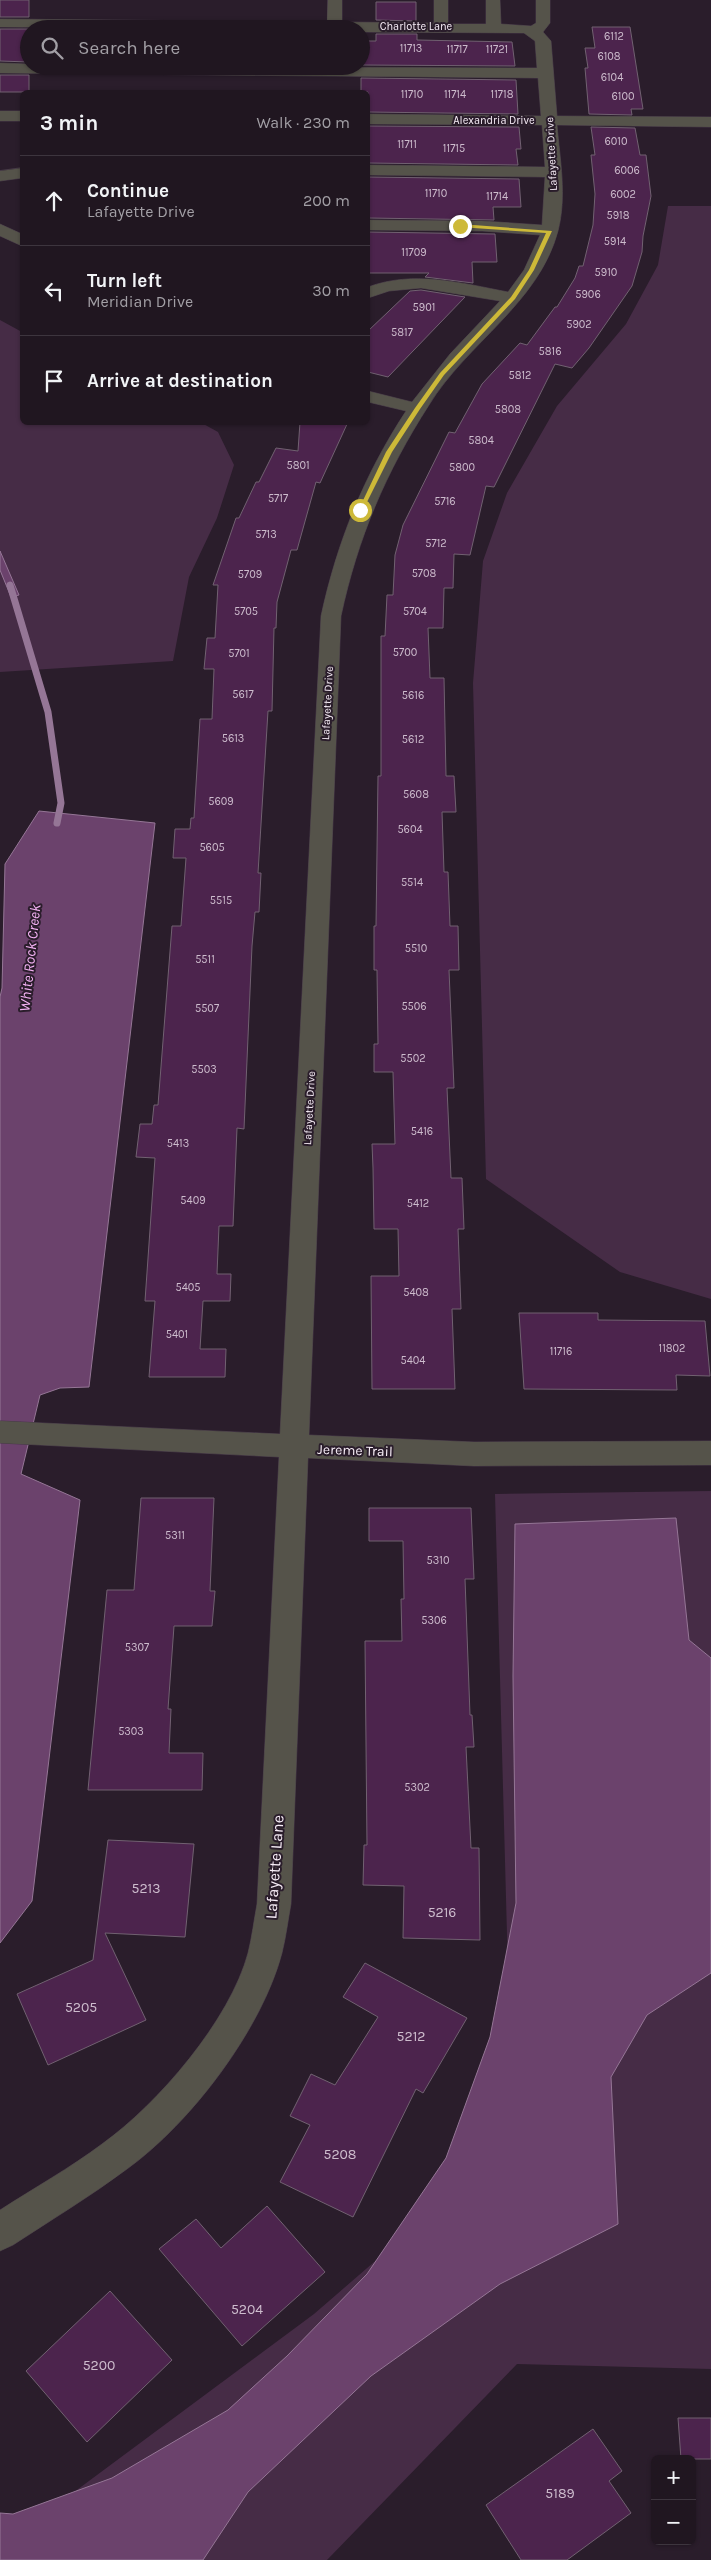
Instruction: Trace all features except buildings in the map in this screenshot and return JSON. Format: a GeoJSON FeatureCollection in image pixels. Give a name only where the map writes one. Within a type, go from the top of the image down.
{"type":"FeatureCollection","features":[{"type":"Feature","properties":{"kind":"street"},"geometry":{"type":"LineString","coordinates":[[334,20],[335,0]]}},
{"type":"Feature","properties":{"kind":"street"},"geometry":{"type":"LineString","coordinates":[[441,0],[441,26]]}},
{"type":"Feature","properties":{"kind":"street"},"geometry":{"type":"LineString","coordinates":[[493,0],[494,27]]}},
{"type":"Feature","properties":{"kind":"street"},"geometry":{"type":"LineString","coordinates":[[531,30],[540,28],[544,24],[543,0]]}},
{"type":"Feature","properties":{"kind":"street","name":"Charlotte Lane"},"geometry":{"type":"LineString","coordinates":[[0,23],[20,23]]}},
{"type":"Feature","properties":{"kind":"street","name":"Charlotte Lane"},"geometry":{"type":"LineString","coordinates":[[370,26],[494,27],[531,30]]}},
{"type":"Feature","properties":{"kind":"street","name":"Lafayette Drive"},"geometry":{"type":"LineString","coordinates":[[293,1447],[331,616],[341,567],[360,510],[389,452],[442,374],[513,298],[531,270],[549,231],[554,202],[554,172],[543,41],[540,36],[531,30]]}},
{"type":"Feature","properties":{"kind":"street"},"geometry":{"type":"LineString","coordinates":[[0,68],[20,68]]}},
{"type":"Feature","properties":{"kind":"street"},"geometry":{"type":"LineString","coordinates":[[370,71],[545,73]]}},
{"type":"Feature","properties":{"kind":"street"},"geometry":{"type":"LineString","coordinates":[[0,116],[20,116]]}},
{"type":"Feature","properties":{"kind":"street","name":"Alexandria Drive"},"geometry":{"type":"LineString","coordinates":[[370,119],[711,122]]}},
{"type":"Feature","properties":{"kind":"street"},"geometry":{"type":"LineString","coordinates":[[370,170],[554,172]]}},
{"type":"Feature","properties":{"kind":"street"},"geometry":{"type":"LineString","coordinates":[[0,176],[20,173]]}},
{"type":"Feature","properties":{"kind":"street"},"geometry":{"type":"LineString","coordinates":[[370,225],[482,226],[549,231]]}},
{"type":"Feature","properties":{"kind":"street"},"geometry":{"type":"LineString","coordinates":[[0,229],[20,240]]}},
{"type":"Feature","properties":{"kind":"street"},"geometry":{"type":"LineString","coordinates":[[370,292],[383,287],[421,284],[513,298]]}},
{"type":"Feature","properties":{"kind":"street"},"geometry":{"type":"LineString","coordinates":[[370,396],[418,408]]}},
{"type":"Feature","properties":{"kind":"street","name":"Jereme Trail"},"geometry":{"type":"LineString","coordinates":[[0,1432],[51,1436],[474,1454],[711,1453]]}},
{"type":"Feature","properties":{"kind":"street","name":"Lafayette Lane"},"geometry":{"type":"LineString","coordinates":[[0,2232],[116,2156],[170,2108],[220,2044],[250,1992],[265,1952],[274,1904],[293,1447]]}},
{"type":"Feature","properties":{"kind":"shaded area"},"geometry":{"type":"Polygon","coordinates":[[[668,206],[711,206],[711,1299],[620,1272],[486,1179],[473,683],[483,561],[507,493],[557,406],[626,324],[658,265],[668,206]]]}},
{"type":"Feature","properties":{"kind":"shaded area"},"geometry":{"type":"Polygon","coordinates":[[[0,320],[20,331],[20,425],[205,425],[218,432],[234,465],[217,518],[189,577],[173,661],[0,672],[0,320]]]}},
{"type":"Feature","properties":{"kind":"shaded area"},"geometry":{"type":"Polygon","coordinates":[[[711,1491],[711,2369],[517,2364],[327,2560],[0,2560],[0,2547],[314,2314],[478,2172],[509,2008],[495,1494],[711,1491]]]}},
{"type":"Feature","properties":{"kind":"water"},"geometry":{"type":"Polygon","coordinates":[[[0,551],[19,595],[11,597],[0,570],[0,551]]]}},
{"type":"Feature","properties":{"kind":"water"},"geometry":{"type":"Polygon","coordinates":[[[39,811],[155,823],[89,1387],[60,1388],[40,1395],[21,1474],[80,1500],[32,1901],[0,1943],[0,997],[2,988],[5,864],[39,811]]]}},
{"type":"Feature","properties":{"kind":"water"},"geometry":{"type":"Polygon","coordinates":[[[676,1518],[689,1640],[711,1658],[711,1973],[647,2015],[611,2077],[618,2224],[500,2284],[371,2376],[248,2492],[203,2560],[0,2560],[0,2513],[13,2514],[112,2478],[228,2410],[287,2356],[367,2274],[446,2158],[490,2037],[516,1903],[513,1676],[515,1524],[676,1518]]]}},
{"type":"Feature","properties":{"kind":"waterway","name":"White Rock Creek"},"geometry":{"type":"LineString","coordinates":[[10,585],[48,712],[61,803],[57,823]]}},
{"type":"Feature","properties":{"kind":"route"},"geometry":{"type":"LineString","coordinates":[[360,510],[389,452],[418,408],[442,374],[513,298],[531,270],[549,231],[460,226]]}}]}
